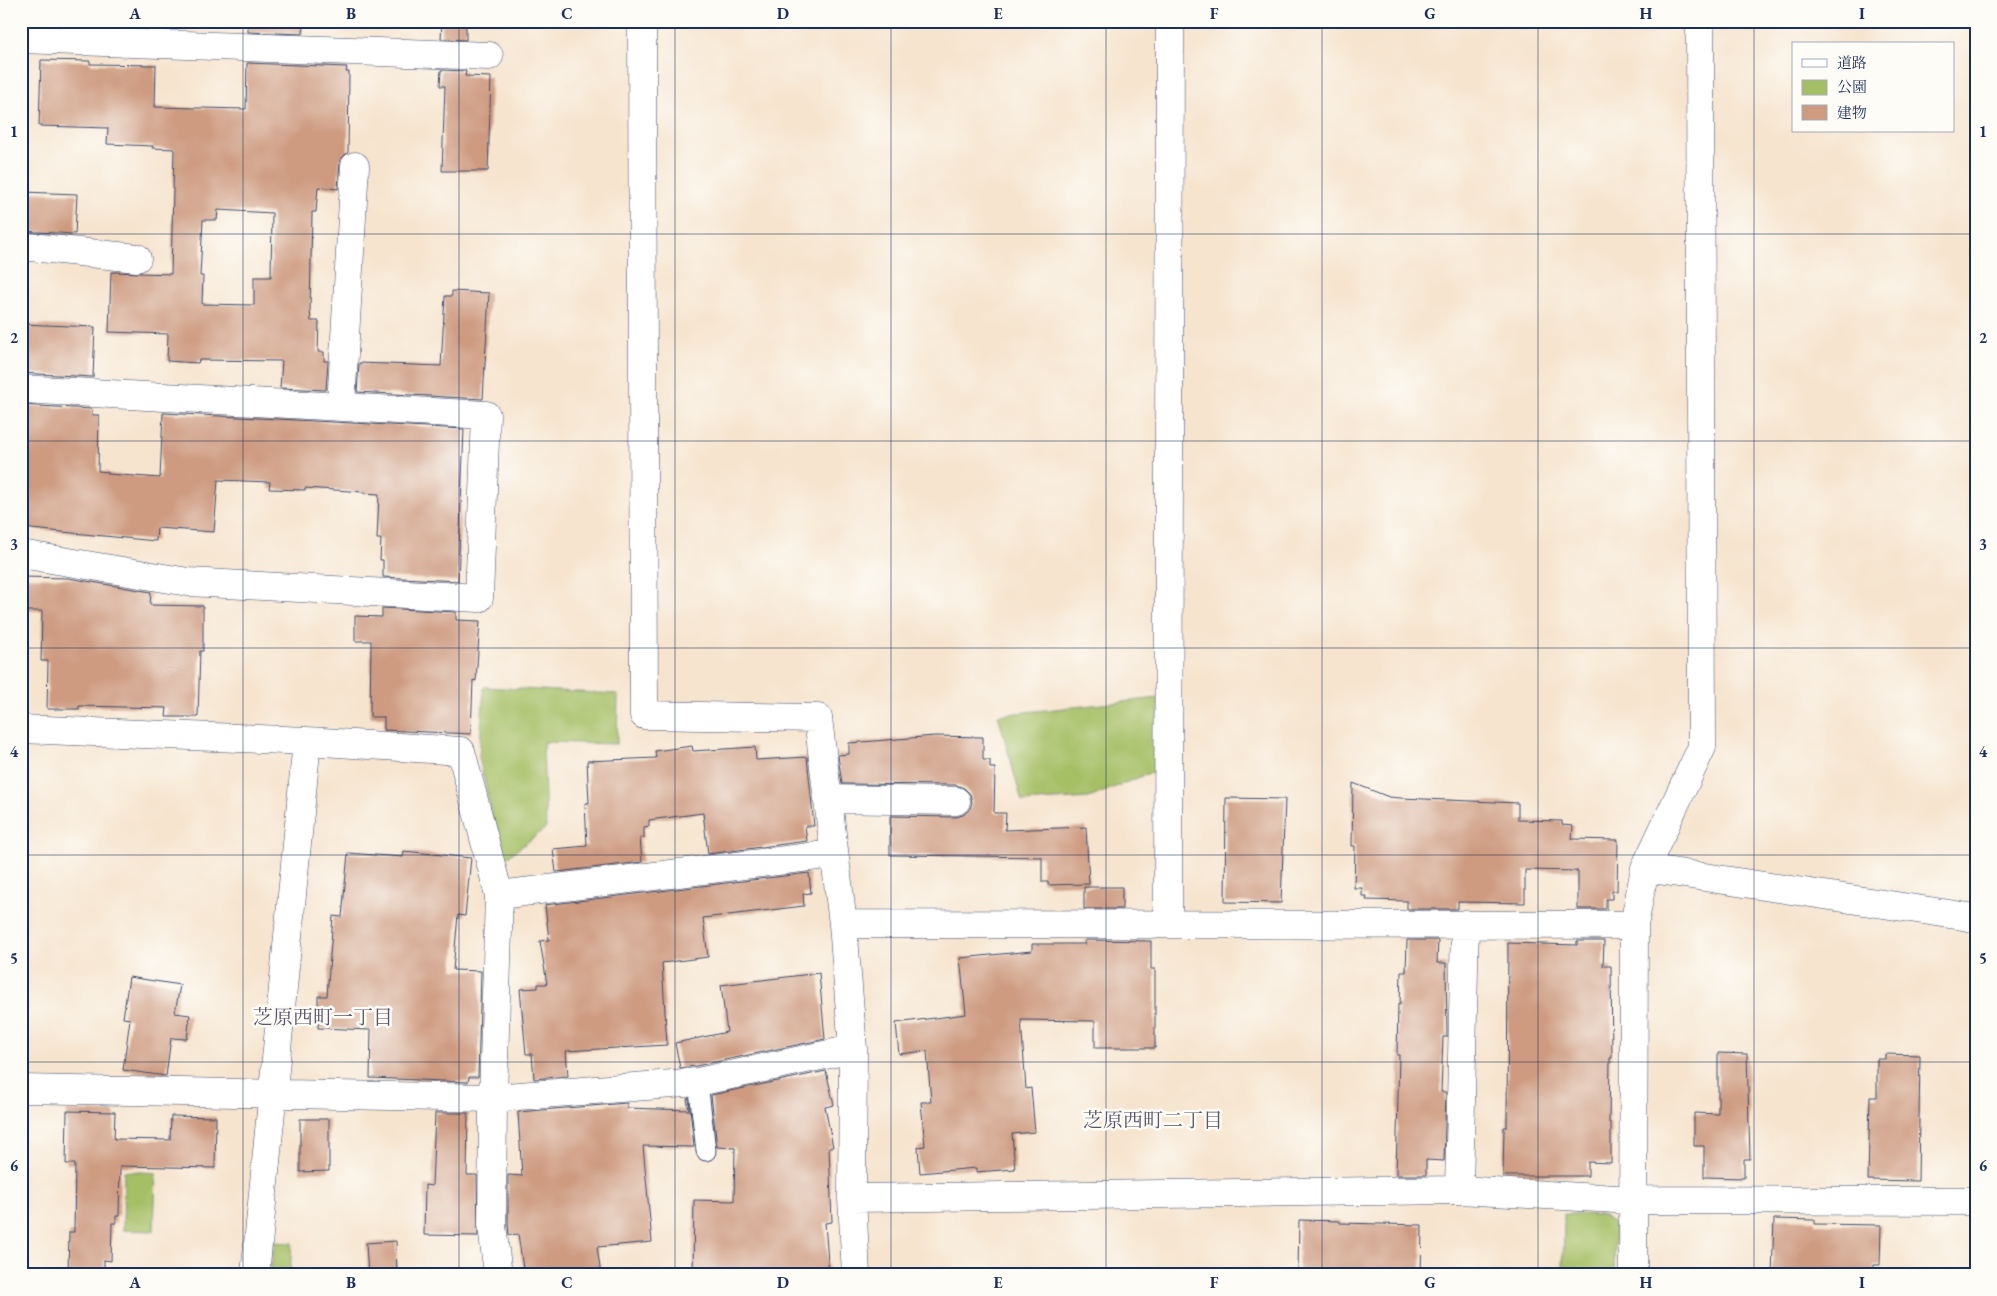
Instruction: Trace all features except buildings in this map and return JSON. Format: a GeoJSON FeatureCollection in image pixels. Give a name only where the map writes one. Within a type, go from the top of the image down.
{"type":"FeatureCollection","features":[{"type":"Feature","properties":{"kind":"street"},"geometry":{"type":"LineString","coordinates":[[642,21],[644,715],[818,718],[842,924],[853,1049],[852,1198],[856,1275]]}},
{"type":"Feature","properties":{"kind":"street"},"geometry":{"type":"LineString","coordinates":[[1168,913],[1170,21]]}},
{"type":"Feature","properties":{"kind":"street"},"geometry":{"type":"LineString","coordinates":[[1634,1275],[1634,925],[1645,868],[1702,747],[1700,21]]}},
{"type":"Feature","properties":{"kind":"street"},"geometry":{"type":"LineString","coordinates":[[21,39],[489,56]]}},
{"type":"Feature","properties":{"kind":"street"},"geometry":{"type":"LineString","coordinates":[[341,406],[355,166]]}},
{"type":"Feature","properties":{"kind":"street"},"geometry":{"type":"LineString","coordinates":[[21,246],[137,258]]}},
{"type":"Feature","properties":{"kind":"street"},"geometry":{"type":"LineString","coordinates":[[21,389],[486,414],[479,598],[188,582],[21,554]]}},
{"type":"Feature","properties":{"kind":"street"},"geometry":{"type":"LineString","coordinates":[[21,729],[307,741],[461,751],[499,895],[493,1098],[492,1225],[498,1275]]}},
{"type":"Feature","properties":{"kind":"street"},"geometry":{"type":"LineString","coordinates":[[255,1275],[307,741]]}},
{"type":"Feature","properties":{"kind":"street"},"geometry":{"type":"LineString","coordinates":[[827,799],[956,802]]}},
{"type":"Feature","properties":{"kind":"street"},"geometry":{"type":"LineString","coordinates":[[499,895],[834,854]]}},
{"type":"Feature","properties":{"kind":"street"},"geometry":{"type":"LineString","coordinates":[[1645,868],[1976,919]]}},
{"type":"Feature","properties":{"kind":"street"},"geometry":{"type":"LineString","coordinates":[[842,924],[1634,925]]}},
{"type":"Feature","properties":{"kind":"street"},"geometry":{"type":"LineString","coordinates":[[1459,1190],[1465,924]]}},
{"type":"Feature","properties":{"kind":"street"},"geometry":{"type":"LineString","coordinates":[[21,1089],[493,1098],[698,1082],[853,1049]]}},
{"type":"Feature","properties":{"kind":"street"},"geometry":{"type":"LineString","coordinates":[[852,1198],[1459,1190],[1634,1200],[1976,1201]]}},
{"type":"Feature","properties":{"kind":"lane"},"geometry":{"type":"LineString","coordinates":[[698,1082],[706,1150]]}},
{"type":"Feature","properties":{"kind":"green space"},"geometry":{"type":"Polygon","coordinates":[[[484,687],[618,694],[617,744],[543,742],[546,828],[502,861],[479,757],[484,687]]]}},
{"type":"Feature","properties":{"kind":"green space"},"geometry":{"type":"Polygon","coordinates":[[[1159,698],[1159,769],[1089,798],[1022,802],[998,715],[1159,698]]]}},
{"type":"Feature","properties":{"kind":"green space"},"geometry":{"type":"Polygon","coordinates":[[[124,1171],[156,1173],[154,1231],[123,1230],[124,1171]]]}},
{"type":"Feature","properties":{"kind":"green space"},"geometry":{"type":"Polygon","coordinates":[[[1564,1214],[1603,1215],[1615,1226],[1614,1275],[1563,1275],[1564,1214]]]}},
{"type":"Feature","properties":{"kind":"green space"},"geometry":{"type":"Polygon","coordinates":[[[274,1242],[292,1243],[290,1275],[270,1275],[274,1242]]]}},
{"type":"Feature","properties":{"kind":"district","name":"芝原西町一丁目"},"geometry":{"type":"Point","coordinates":[323,1017]}},
{"type":"Feature","properties":{"kind":"district","name":"芝原西町二丁目"},"geometry":{"type":"Point","coordinates":[1153,1120]}}]}
